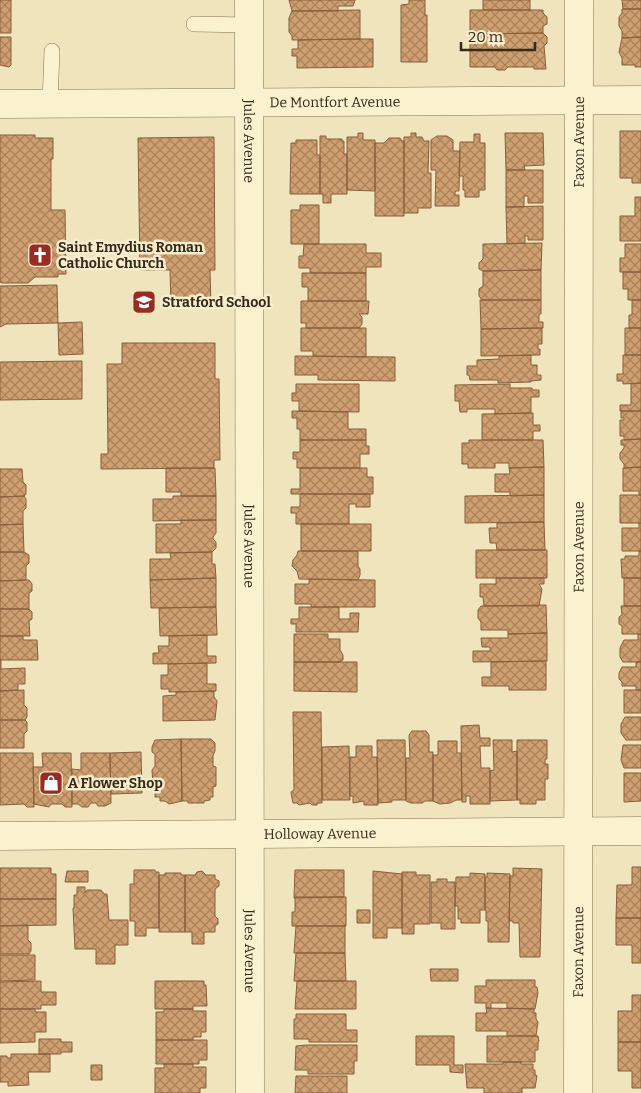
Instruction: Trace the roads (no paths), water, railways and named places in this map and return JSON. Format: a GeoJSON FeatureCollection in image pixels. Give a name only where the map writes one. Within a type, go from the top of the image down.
{"type":"FeatureCollection","features":[{"type":"Feature","properties":{"kind":"street","name":"Faxon Avenue"},"geometry":{"type":"LineString","coordinates":[[578,1093],[579,0]]}},
{"type":"Feature","properties":{"kind":"street","name":"Jules Avenue"},"geometry":{"type":"LineString","coordinates":[[249,12],[250,1093]]}},
{"type":"Feature","properties":{"kind":"street","name":"De Montfort Avenue"},"geometry":{"type":"LineString","coordinates":[[0,104],[641,100]]}},
{"type":"Feature","properties":{"kind":"street","name":"Holloway Avenue"},"geometry":{"type":"LineString","coordinates":[[0,836],[641,831]]}},
{"type":"Feature","properties":{"kind":"lane"},"geometry":{"type":"LineString","coordinates":[[194,24],[249,12]]}},
{"type":"Feature","properties":{"kind":"lane"},"geometry":{"type":"LineString","coordinates":[[50,104],[52,51]]}},
{"type":"Feature","properties":{"kind":"place","name":"Saint Emydius Roman Catholic Church"},"geometry":{"type":"Point","coordinates":[40,255]}},
{"type":"Feature","properties":{"kind":"place","name":"Stratford School"},"geometry":{"type":"Point","coordinates":[144,302]}},
{"type":"Feature","properties":{"kind":"place","name":"A Flower Shop"},"geometry":{"type":"Point","coordinates":[51,783]}}]}
